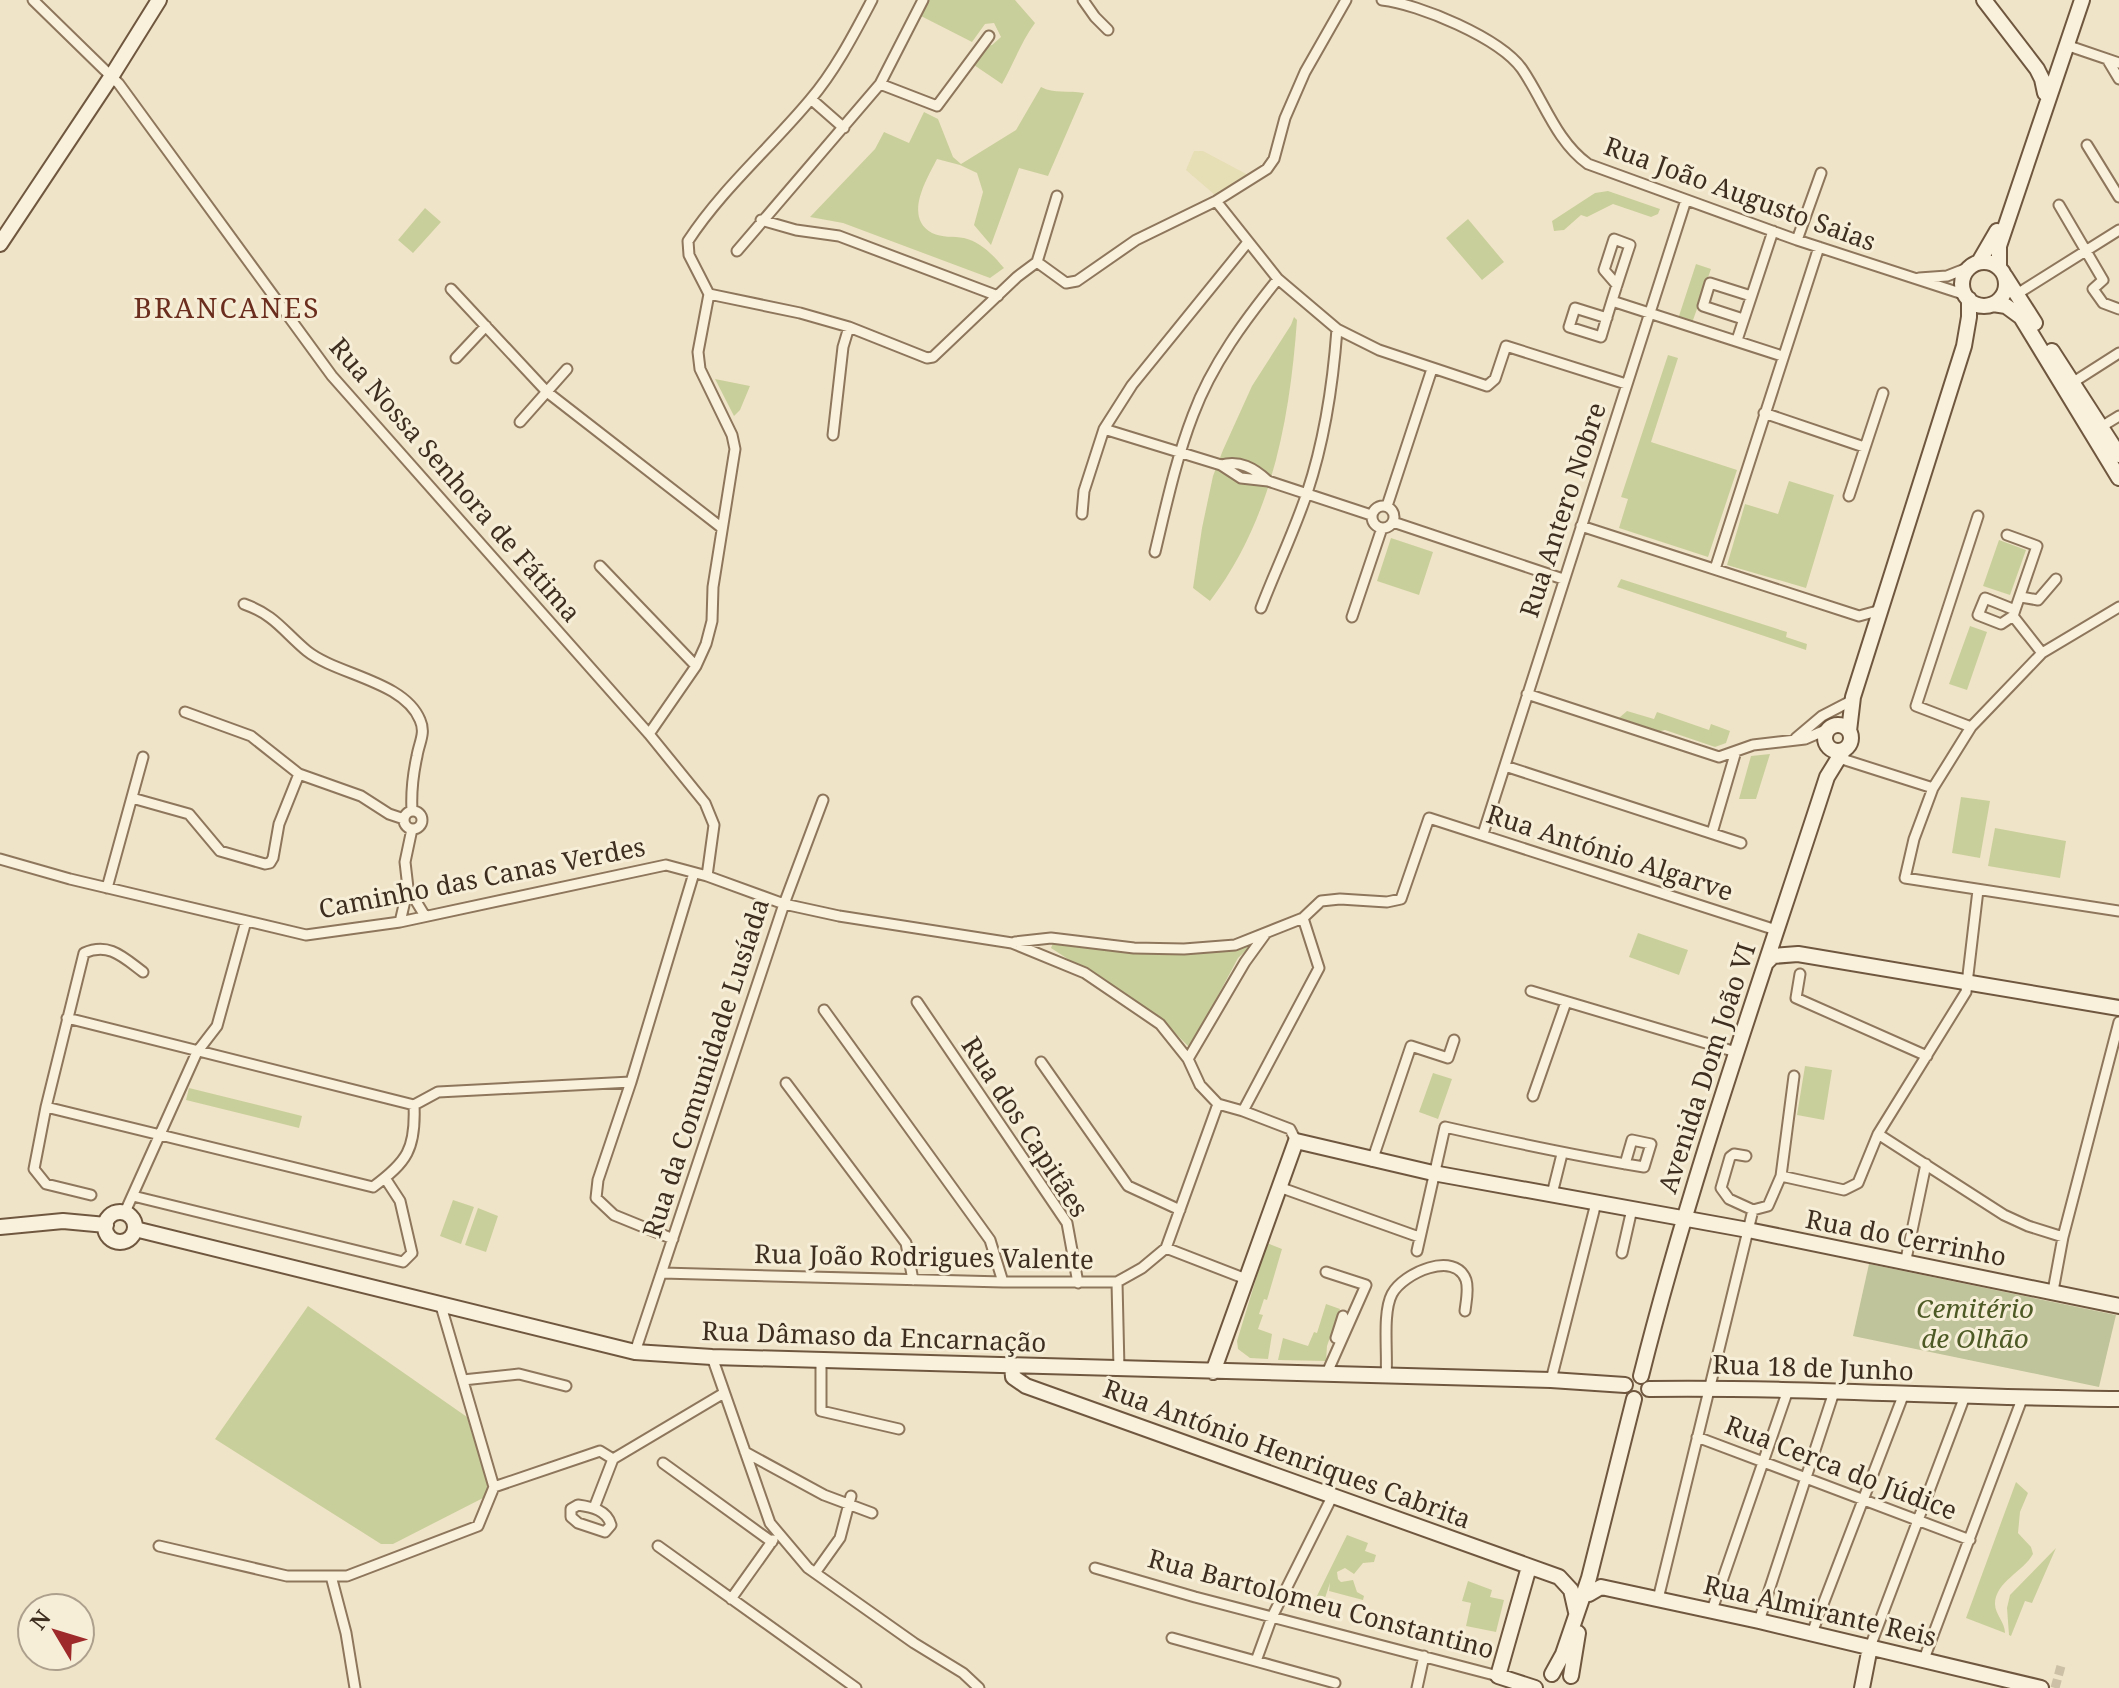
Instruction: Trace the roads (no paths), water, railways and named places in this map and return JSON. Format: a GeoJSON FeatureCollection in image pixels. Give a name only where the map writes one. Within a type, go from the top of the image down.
{"type":"FeatureCollection","features":[{"type":"Feature","properties":{"kind":"main road"},"geometry":{"type":"LineString","coordinates":[[0,244],[159,0]]}},
{"type":"Feature","properties":{"kind":"main road"},"geometry":{"type":"LineString","coordinates":[[1851,700],[1824,736],[1836,752],[1851,742],[1851,700],[1964,346],[1969,317],[1963,278],[1993,241],[2076,0]]}},
{"type":"Feature","properties":{"kind":"main road"},"geometry":{"type":"LineString","coordinates":[[1967,297],[1981,306],[1991,304],[1999,300],[2006,289],[1999,246],[2082,0]]}},
{"type":"Feature","properties":{"kind":"main road"},"geometry":{"type":"LineString","coordinates":[[1990,4],[2013,41],[2037,69],[2045,93]]}},
{"type":"Feature","properties":{"kind":"main road"},"geometry":{"type":"LineString","coordinates":[[2013,41],[2039,58],[2056,58]]}},
{"type":"Feature","properties":{"kind":"main road"},"geometry":{"type":"LineString","coordinates":[[1974,265],[1989,262],[2002,272],[2072,383],[2111,421],[2119,455]]}},
{"type":"Feature","properties":{"kind":"main road"},"geometry":{"type":"LineString","coordinates":[[1964,346],[1977,320],[1991,304]]}},
{"type":"Feature","properties":{"kind":"main road"},"geometry":{"type":"LineString","coordinates":[[1991,304],[2006,306],[2021,317],[2119,478]]}},
{"type":"Feature","properties":{"kind":"main road"},"geometry":{"type":"LineString","coordinates":[[1830,728],[1839,725],[1849,731]]}},
{"type":"Feature","properties":{"kind":"main road","name":"Avenida Dom João VI"},"geometry":{"type":"LineString","coordinates":[[1641,1376],[1684,1218],[1836,752]]}},
{"type":"Feature","properties":{"kind":"main road"},"geometry":{"type":"LineString","coordinates":[[1776,933],[1785,947],[1798,954]]}},
{"type":"Feature","properties":{"kind":"main road"},"geometry":{"type":"LineString","coordinates":[[1766,963],[1773,956],[1798,954],[2119,1008]]}},
{"type":"Feature","properties":{"kind":"main road"},"geometry":{"type":"LineString","coordinates":[[1213,1372],[1296,1141]]}},
{"type":"Feature","properties":{"kind":"main road","name":"Rua do Cerrinho"},"geometry":{"type":"LineString","coordinates":[[1296,1141],[1372,1161],[1748,1230],[2119,1306]]}},
{"type":"Feature","properties":{"kind":"main road"},"geometry":{"type":"LineString","coordinates":[[125,1212],[132,1218],[135,1229],[130,1238],[116,1241],[108,1235],[106,1225],[115,1213],[125,1212]]}},
{"type":"Feature","properties":{"kind":"main road"},"geometry":{"type":"LineString","coordinates":[[0,1227],[63,1221],[106,1225]]}},
{"type":"Feature","properties":{"kind":"main road","name":"Rua Dâmaso da Encarnação"},"geometry":{"type":"LineString","coordinates":[[135,1229],[635,1352],[712,1357],[1551,1380],[1625,1385]]}},
{"type":"Feature","properties":{"kind":"main road","name":"Rua António Henriques Cabrita"},"geometry":{"type":"LineString","coordinates":[[1012,1365],[1013,1377],[1026,1386],[1559,1577],[1571,1590],[1576,1612]]}},
{"type":"Feature","properties":{"kind":"main road"},"geometry":{"type":"LineString","coordinates":[[1633,1376],[1641,1376],[1647,1381],[1649,1389],[1644,1398],[1634,1399],[1626,1392],[1625,1385],[1633,1376]]}},
{"type":"Feature","properties":{"kind":"main road","name":"Rua 18 de Junho"},"geometry":{"type":"LineString","coordinates":[[1649,1389],[2119,1399]]}},
{"type":"Feature","properties":{"kind":"main road"},"geometry":{"type":"LineString","coordinates":[[1552,1674],[1563,1654],[1589,1578],[1634,1399]]}},
{"type":"Feature","properties":{"kind":"main road"},"geometry":{"type":"LineString","coordinates":[[1498,1676],[1529,1567]]}},
{"type":"Feature","properties":{"kind":"main road"},"geometry":{"type":"LineString","coordinates":[[1575,1682],[1575,1646],[1589,1594],[1589,1578]]}},
{"type":"Feature","properties":{"kind":"main road","name":"Rua Almirante Reis"},"geometry":{"type":"LineString","coordinates":[[1589,1594],[1601,1587],[1712,1610],[2041,1688]]}},
{"type":"Feature","properties":{"kind":"main road"},"geometry":{"type":"LineString","coordinates":[[1862,1688],[1870,1647]]}},
{"type":"Feature","properties":{"kind":"main road"},"geometry":{"type":"LineString","coordinates":[[1538,1688],[1546,1677],[1559,1672],[1575,1682]]}},
{"type":"Feature","properties":{"kind":"main road","name":"Rua Bartolomeu Constantino"},"geometry":{"type":"LineString","coordinates":[[1498,1676],[1538,1688]]}},
{"type":"Feature","properties":{"kind":"street","name":"Rua Nossa Senhora de Fátima"},"geometry":{"type":"LineString","coordinates":[[33,0],[111,77],[337,383],[649,734],[705,803],[714,825],[707,876]]}},
{"type":"Feature","properties":{"kind":"street"},"geometry":{"type":"LineString","coordinates":[[649,734],[696,666],[712,621],[713,587],[735,449],[732,435],[700,369],[698,352],[709,294],[689,255],[688,241],[748,168],[811,99],[853,37],[872,0]]}},
{"type":"Feature","properties":{"kind":"street"},"geometry":{"type":"LineString","coordinates":[[737,251],[880,84],[923,0]]}},
{"type":"Feature","properties":{"kind":"street"},"geometry":{"type":"LineString","coordinates":[[1083,0],[1108,30]]}},
{"type":"Feature","properties":{"kind":"street"},"geometry":{"type":"LineString","coordinates":[[1037,262],[1066,283],[1077,281],[1136,240],[1216,201],[1259,175],[1274,159],[1285,118],[1305,72],[1346,0]]}},
{"type":"Feature","properties":{"kind":"street","name":"Rua João Augusto Saias"},"geometry":{"type":"LineString","coordinates":[[1382,0],[1399,2],[1487,38],[1521,68],[1563,140],[1588,164],[1797,240],[1967,297]]}},
{"type":"Feature","properties":{"kind":"street"},"geometry":{"type":"LineString","coordinates":[[880,84],[937,106],[989,36]]}},
{"type":"Feature","properties":{"kind":"street"},"geometry":{"type":"LineString","coordinates":[[2066,45],[2119,63]]}},
{"type":"Feature","properties":{"kind":"street"},"geometry":{"type":"LineString","coordinates":[[2107,59],[2119,79]]}},
{"type":"Feature","properties":{"kind":"street"},"geometry":{"type":"LineString","coordinates":[[811,99],[844,128]]}},
{"type":"Feature","properties":{"kind":"street"},"geometry":{"type":"LineString","coordinates":[[2087,145],[2119,197]]}},
{"type":"Feature","properties":{"kind":"street"},"geometry":{"type":"LineString","coordinates":[[1797,240],[1821,173]]}},
{"type":"Feature","properties":{"kind":"street"},"geometry":{"type":"LineString","coordinates":[[709,294],[800,313],[883,339],[919,357],[933,357],[1037,262],[1057,196]]}},
{"type":"Feature","properties":{"kind":"street","name":"Rua Antero Nobre"},"geometry":{"type":"LineString","coordinates":[[1483,834],[1686,200]]}},
{"type":"Feature","properties":{"kind":"street"},"geometry":{"type":"LineString","coordinates":[[1216,201],[1278,279],[1337,329],[1379,350],[1487,386],[1495,379],[1506,346],[1626,384]]}},
{"type":"Feature","properties":{"kind":"street"},"geometry":{"type":"LineString","coordinates":[[2059,205],[2103,280],[2093,289],[2103,303],[2119,309]]}},
{"type":"Feature","properties":{"kind":"street"},"geometry":{"type":"LineString","coordinates":[[761,220],[796,230],[839,236],[998,296]]}},
{"type":"Feature","properties":{"kind":"street"},"geometry":{"type":"LineString","coordinates":[[2017,294],[2119,230]]}},
{"type":"Feature","properties":{"kind":"street"},"geometry":{"type":"LineString","coordinates":[[1737,340],[1773,231]]}},
{"type":"Feature","properties":{"kind":"street"},"geometry":{"type":"LineString","coordinates":[[1082,514],[1084,491],[1104,429],[1132,385],[1248,242]]}},
{"type":"Feature","properties":{"kind":"street"},"geometry":{"type":"LineString","coordinates":[[1715,569],[1819,247]]}},
{"type":"Feature","properties":{"kind":"street"},"geometry":{"type":"LineString","coordinates":[[1911,278],[1947,276],[1974,265]]}},
{"type":"Feature","properties":{"kind":"street"},"geometry":{"type":"LineString","coordinates":[[1155,552],[1194,412],[1220,359],[1248,316],[1278,279]]}},
{"type":"Feature","properties":{"kind":"street"},"geometry":{"type":"LineString","coordinates":[[1743,319],[1703,306],[1710,283],[1751,296]]}},
{"type":"Feature","properties":{"kind":"street"},"geometry":{"type":"LineString","coordinates":[[1607,318],[1617,285]]}},
{"type":"Feature","properties":{"kind":"street"},"geometry":{"type":"LineString","coordinates":[[451,289],[547,392],[722,528]]}},
{"type":"Feature","properties":{"kind":"street"},"geometry":{"type":"LineString","coordinates":[[1612,301],[1782,356]]}},
{"type":"Feature","properties":{"kind":"street"},"geometry":{"type":"LineString","coordinates":[[456,358],[486,326]]}},
{"type":"Feature","properties":{"kind":"street"},"geometry":{"type":"LineString","coordinates":[[833,435],[843,347],[849,327]]}},
{"type":"Feature","properties":{"kind":"street"},"geometry":{"type":"LineString","coordinates":[[1261,608],[1307,494],[1318,457],[1330,399],[1337,329]]}},
{"type":"Feature","properties":{"kind":"street"},"geometry":{"type":"LineString","coordinates":[[2072,383],[2119,353]]}},
{"type":"Feature","properties":{"kind":"street"},"geometry":{"type":"LineString","coordinates":[[520,422],[567,369]]}},
{"type":"Feature","properties":{"kind":"street"},"geometry":{"type":"LineString","coordinates":[[1387,506],[1432,369]]}},
{"type":"Feature","properties":{"kind":"street"},"geometry":{"type":"LineString","coordinates":[[1849,496],[1883,393]]}},
{"type":"Feature","properties":{"kind":"street"},"geometry":{"type":"LineString","coordinates":[[1764,413],[1864,447]]}},
{"type":"Feature","properties":{"kind":"street"},"geometry":{"type":"LineString","coordinates":[[1104,429],[1221,465],[1247,465],[1268,481],[1371,515]]}},
{"type":"Feature","properties":{"kind":"street"},"geometry":{"type":"LineString","coordinates":[[1382,528],[1372,522],[1371,515],[1376,508],[1387,506]]}},
{"type":"Feature","properties":{"kind":"street"},"geometry":{"type":"LineString","coordinates":[[1387,506],[1394,514],[1393,522]]}},
{"type":"Feature","properties":{"kind":"street"},"geometry":{"type":"LineString","coordinates":[[1971,727],[1916,706],[1978,516]]}},
{"type":"Feature","properties":{"kind":"street"},"geometry":{"type":"LineString","coordinates":[[1352,617],[1382,528],[1393,522],[1563,579]]}},
{"type":"Feature","properties":{"kind":"street"},"geometry":{"type":"LineString","coordinates":[[1581,526],[1859,616],[1881,610]]}},
{"type":"Feature","properties":{"kind":"street"},"geometry":{"type":"LineString","coordinates":[[2007,535],[2037,546],[2014,613],[2042,653]]}},
{"type":"Feature","properties":{"kind":"street"},"geometry":{"type":"LineString","coordinates":[[600,566],[696,666]]}},
{"type":"Feature","properties":{"kind":"street"},"geometry":{"type":"LineString","coordinates":[[2021,597],[2038,600],[2056,579]]}},
{"type":"Feature","properties":{"kind":"street"},"geometry":{"type":"LineString","coordinates":[[185,712],[251,736],[299,774],[361,796],[389,814],[408,815],[420,814],[423,820],[421,826],[407,827],[408,815],[417,755],[423,735],[421,721],[412,708],[380,684],[307,651],[283,625],[244,604]]}},
{"type":"Feature","properties":{"kind":"street"},"geometry":{"type":"LineString","coordinates":[[2119,607],[2042,653],[1971,727],[1933,788],[1914,839],[1905,878],[2119,911]]}},
{"type":"Feature","properties":{"kind":"street"},"geometry":{"type":"LineString","coordinates":[[1859,616],[1873,634]]}},
{"type":"Feature","properties":{"kind":"street"},"geometry":{"type":"LineString","coordinates":[[1527,694],[1719,757],[1753,745],[1805,739],[1830,728]]}},
{"type":"Feature","properties":{"kind":"street"},"geometry":{"type":"LineString","coordinates":[[1791,740],[1822,716],[1851,700]]}},
{"type":"Feature","properties":{"kind":"street"},"geometry":{"type":"LineString","coordinates":[[1712,833],[1736,751]]}},
{"type":"Feature","properties":{"kind":"street"},"geometry":{"type":"LineString","coordinates":[[1836,752],[1933,788]]}},
{"type":"Feature","properties":{"kind":"street"},"geometry":{"type":"LineString","coordinates":[[107,888],[143,757]]}},
{"type":"Feature","properties":{"kind":"street"},"geometry":{"type":"LineString","coordinates":[[1505,766],[1741,843]]}},
{"type":"Feature","properties":{"kind":"street"},"geometry":{"type":"LineString","coordinates":[[132,798],[189,814],[220,851],[265,864],[273,858],[279,824],[299,774]]}},
{"type":"Feature","properties":{"kind":"street","name":"Rua da Comunidade Lusíada"},"geometry":{"type":"LineString","coordinates":[[635,1352],[784,904],[823,800]]}},
{"type":"Feature","properties":{"kind":"street","name":"Rua António Algarve"},"geometry":{"type":"LineString","coordinates":[[1303,918],[1321,901],[1387,902],[1401,899],[1429,818],[1776,933]]}},
{"type":"Feature","properties":{"kind":"street"},"geometry":{"type":"LineString","coordinates":[[400,922],[408,888],[405,862],[412,829]]}},
{"type":"Feature","properties":{"kind":"street","name":"Caminho das Canas Verdes"},"geometry":{"type":"LineString","coordinates":[[0,859],[306,935],[400,922],[666,865],[707,876],[784,904],[1012,943]]}},
{"type":"Feature","properties":{"kind":"street"},"geometry":{"type":"LineString","coordinates":[[673,1239],[614,1215],[596,1198],[598,1180],[694,873]]}},
{"type":"Feature","properties":{"kind":"street"},"geometry":{"type":"LineString","coordinates":[[408,888],[425,916]]}},
{"type":"Feature","properties":{"kind":"street"},"geometry":{"type":"LineString","coordinates":[[1781,1176],[1844,1190],[1854,1187],[1861,1179],[1878,1134],[1966,992],[1978,890]]}},
{"type":"Feature","properties":{"kind":"street"},"geometry":{"type":"LineString","coordinates":[[1012,943],[1051,938],[1134,948],[1184,949],[1235,945],[1303,918],[1319,968],[1243,1111]]}},
{"type":"Feature","properties":{"kind":"street"},"geometry":{"type":"LineString","coordinates":[[125,1212],[197,1052],[217,1026],[246,921]]}},
{"type":"Feature","properties":{"kind":"street"},"geometry":{"type":"LineString","coordinates":[[1188,1059],[1245,962],[1266,933]]}},
{"type":"Feature","properties":{"kind":"street"},"geometry":{"type":"LineString","coordinates":[[1012,943],[1085,973],[1160,1024],[1188,1059],[1200,1085],[1218,1104],[1290,1129],[1296,1141]]}},
{"type":"Feature","properties":{"kind":"street"},"geometry":{"type":"LineString","coordinates":[[91,1195],[46,1184],[34,1169],[46,1107],[84,953],[98,947],[119,954],[143,972]]}},
{"type":"Feature","properties":{"kind":"street"},"geometry":{"type":"LineString","coordinates":[[1800,974],[1796,998],[1927,1056]]}},
{"type":"Feature","properties":{"kind":"street"},"geometry":{"type":"LineString","coordinates":[[1531,991],[1736,1052]]}},
{"type":"Feature","properties":{"kind":"street","name":"Rua dos Capitães"},"geometry":{"type":"LineString","coordinates":[[917,1002],[1067,1223],[1078,1283]]}},
{"type":"Feature","properties":{"kind":"street"},"geometry":{"type":"LineString","coordinates":[[1533,1096],[1566,1002]]}},
{"type":"Feature","properties":{"kind":"street"},"geometry":{"type":"LineString","coordinates":[[824,1010],[990,1240],[1003,1282]]}},
{"type":"Feature","properties":{"kind":"street"},"geometry":{"type":"LineString","coordinates":[[67,1018],[414,1105],[438,1092],[631,1082]]}},
{"type":"Feature","properties":{"kind":"street"},"geometry":{"type":"LineString","coordinates":[[2053,1291],[2063,1237],[2119,1022]]}},
{"type":"Feature","properties":{"kind":"street"},"geometry":{"type":"LineString","coordinates":[[1372,1161],[1411,1046],[1448,1058],[1454,1040]]}},
{"type":"Feature","properties":{"kind":"street"},"geometry":{"type":"LineString","coordinates":[[1041,1062],[1128,1186],[1180,1210]]}},
{"type":"Feature","properties":{"kind":"street"},"geometry":{"type":"LineString","coordinates":[[1746,1156],[1734,1154],[1730,1157],[1721,1188],[1729,1199],[1753,1210],[1768,1206],[1781,1176],[1794,1076]]}},
{"type":"Feature","properties":{"kind":"street"},"geometry":{"type":"LineString","coordinates":[[786,1083],[906,1243],[913,1280]]}},
{"type":"Feature","properties":{"kind":"street"},"geometry":{"type":"LineString","coordinates":[[1218,1104],[1166,1248],[1246,1279]]}},
{"type":"Feature","properties":{"kind":"street"},"geometry":{"type":"LineString","coordinates":[[46,1107],[373,1187],[405,1160],[411,1148],[415,1129],[414,1105]]}},
{"type":"Feature","properties":{"kind":"street"},"geometry":{"type":"LineString","coordinates":[[1417,1251],[1445,1127],[1562,1154],[1625,1164]]}},
{"type":"Feature","properties":{"kind":"street"},"geometry":{"type":"LineString","coordinates":[[1878,1134],[2016,1221],[2063,1237]]}},
{"type":"Feature","properties":{"kind":"street"},"geometry":{"type":"LineString","coordinates":[[1552,1194],[1562,1154]]}},
{"type":"Feature","properties":{"kind":"street"},"geometry":{"type":"LineString","coordinates":[[1905,1264],[1926,1164]]}},
{"type":"Feature","properties":{"kind":"street"},"geometry":{"type":"LineString","coordinates":[[133,1196],[403,1262],[412,1253],[400,1201],[385,1178]]}},
{"type":"Feature","properties":{"kind":"street"},"geometry":{"type":"LineString","coordinates":[[1279,1187],[1419,1237]]}},
{"type":"Feature","properties":{"kind":"street"},"geometry":{"type":"LineString","coordinates":[[1551,1380],[1596,1203]]}},
{"type":"Feature","properties":{"kind":"street"},"geometry":{"type":"LineString","coordinates":[[1622,1253],[1632,1209]]}},
{"type":"Feature","properties":{"kind":"street"},"geometry":{"type":"LineString","coordinates":[[1658,1599],[1753,1210]]}},
{"type":"Feature","properties":{"kind":"street","name":"Rua João Rodrigues Valente"},"geometry":{"type":"LineString","coordinates":[[662,1273],[1117,1282],[1142,1268],[1166,1248]]}},
{"type":"Feature","properties":{"kind":"street"},"geometry":{"type":"LineString","coordinates":[[1386,1376],[1389,1301],[1393,1292],[1408,1277],[1433,1266],[1460,1272],[1467,1288],[1465,1311]]}},
{"type":"Feature","properties":{"kind":"street"},"geometry":{"type":"LineString","coordinates":[[1326,1272],[1366,1285],[1326,1375]]}},
{"type":"Feature","properties":{"kind":"street"},"geometry":{"type":"LineString","coordinates":[[1117,1282],[1119,1369]]}},
{"type":"Feature","properties":{"kind":"street"},"geometry":{"type":"LineString","coordinates":[[159,1546],[287,1576],[347,1576],[478,1526],[494,1487],[441,1306]]}},
{"type":"Feature","properties":{"kind":"street"},"geometry":{"type":"LineString","coordinates":[[1336,1350],[1343,1316]]}},
{"type":"Feature","properties":{"kind":"street"},"geometry":{"type":"LineString","coordinates":[[712,1357],[775,1538]]}},
{"type":"Feature","properties":{"kind":"street"},"geometry":{"type":"LineString","coordinates":[[821,1359],[821,1411],[899,1429]]}},
{"type":"Feature","properties":{"kind":"street"},"geometry":{"type":"LineString","coordinates":[[463,1380],[519,1374],[566,1386]]}},
{"type":"Feature","properties":{"kind":"street"},"geometry":{"type":"LineString","coordinates":[[1712,1610],[1788,1390]]}},
{"type":"Feature","properties":{"kind":"street"},"geometry":{"type":"LineString","coordinates":[[1759,1621],[1834,1392]]}},
{"type":"Feature","properties":{"kind":"street"},"geometry":{"type":"LineString","coordinates":[[594,1508],[613,1459],[724,1393]]}},
{"type":"Feature","properties":{"kind":"street"},"geometry":{"type":"LineString","coordinates":[[1812,1633],[1903,1396]]}},
{"type":"Feature","properties":{"kind":"street"},"geometry":{"type":"LineString","coordinates":[[1870,1647],[1965,1396]]}},
{"type":"Feature","properties":{"kind":"street"},"geometry":{"type":"LineString","coordinates":[[1924,1659],[2022,1399]]}},
{"type":"Feature","properties":{"kind":"street","name":"Rua Cerca do Júdice"},"geometry":{"type":"LineString","coordinates":[[1697,1437],[1970,1540]]}},
{"type":"Feature","properties":{"kind":"street"},"geometry":{"type":"LineString","coordinates":[[494,1487],[600,1451],[613,1459]]}},
{"type":"Feature","properties":{"kind":"street"},"geometry":{"type":"LineString","coordinates":[[745,1452],[872,1513]]}},
{"type":"Feature","properties":{"kind":"street"},"geometry":{"type":"LineString","coordinates":[[663,1463],[775,1538],[815,1573],[914,1643],[963,1673],[979,1688]]}},
{"type":"Feature","properties":{"kind":"street"},"geometry":{"type":"LineString","coordinates":[[1256,1661],[1272,1617],[1333,1495]]}},
{"type":"Feature","properties":{"kind":"street"},"geometry":{"type":"LineString","coordinates":[[815,1573],[840,1538],[850,1501]]}},
{"type":"Feature","properties":{"kind":"street"},"geometry":{"type":"LineString","coordinates":[[731,1599],[775,1538]]}},
{"type":"Feature","properties":{"kind":"street"},"geometry":{"type":"LineString","coordinates":[[658,1546],[856,1688]]}},
{"type":"Feature","properties":{"kind":"street","name":"Rua Bartolomeu Constantino"},"geometry":{"type":"LineString","coordinates":[[1095,1568],[1498,1676]]}},
{"type":"Feature","properties":{"kind":"street"},"geometry":{"type":"LineString","coordinates":[[331,1576],[346,1633],[355,1688]]}},
{"type":"Feature","properties":{"kind":"street"},"geometry":{"type":"LineString","coordinates":[[1172,1638],[1335,1683]]}},
{"type":"Feature","properties":{"kind":"street"},"geometry":{"type":"LineString","coordinates":[[1417,1688],[1424,1656]]}},
{"type":"Feature","properties":{"kind":"tunnel"},"geometry":{"type":"LineString","coordinates":[[2055,1688],[2061,1666]]}},
{"type":"Feature","properties":{"kind":"district","name":"BRANCANES"},"geometry":{"type":"Point","coordinates":[227,308]}},
{"type":"Feature","properties":{"kind":"park label","name":"Cemitério de Olhão"},"geometry":{"type":"Point","coordinates":[1975,1324]}}]}
